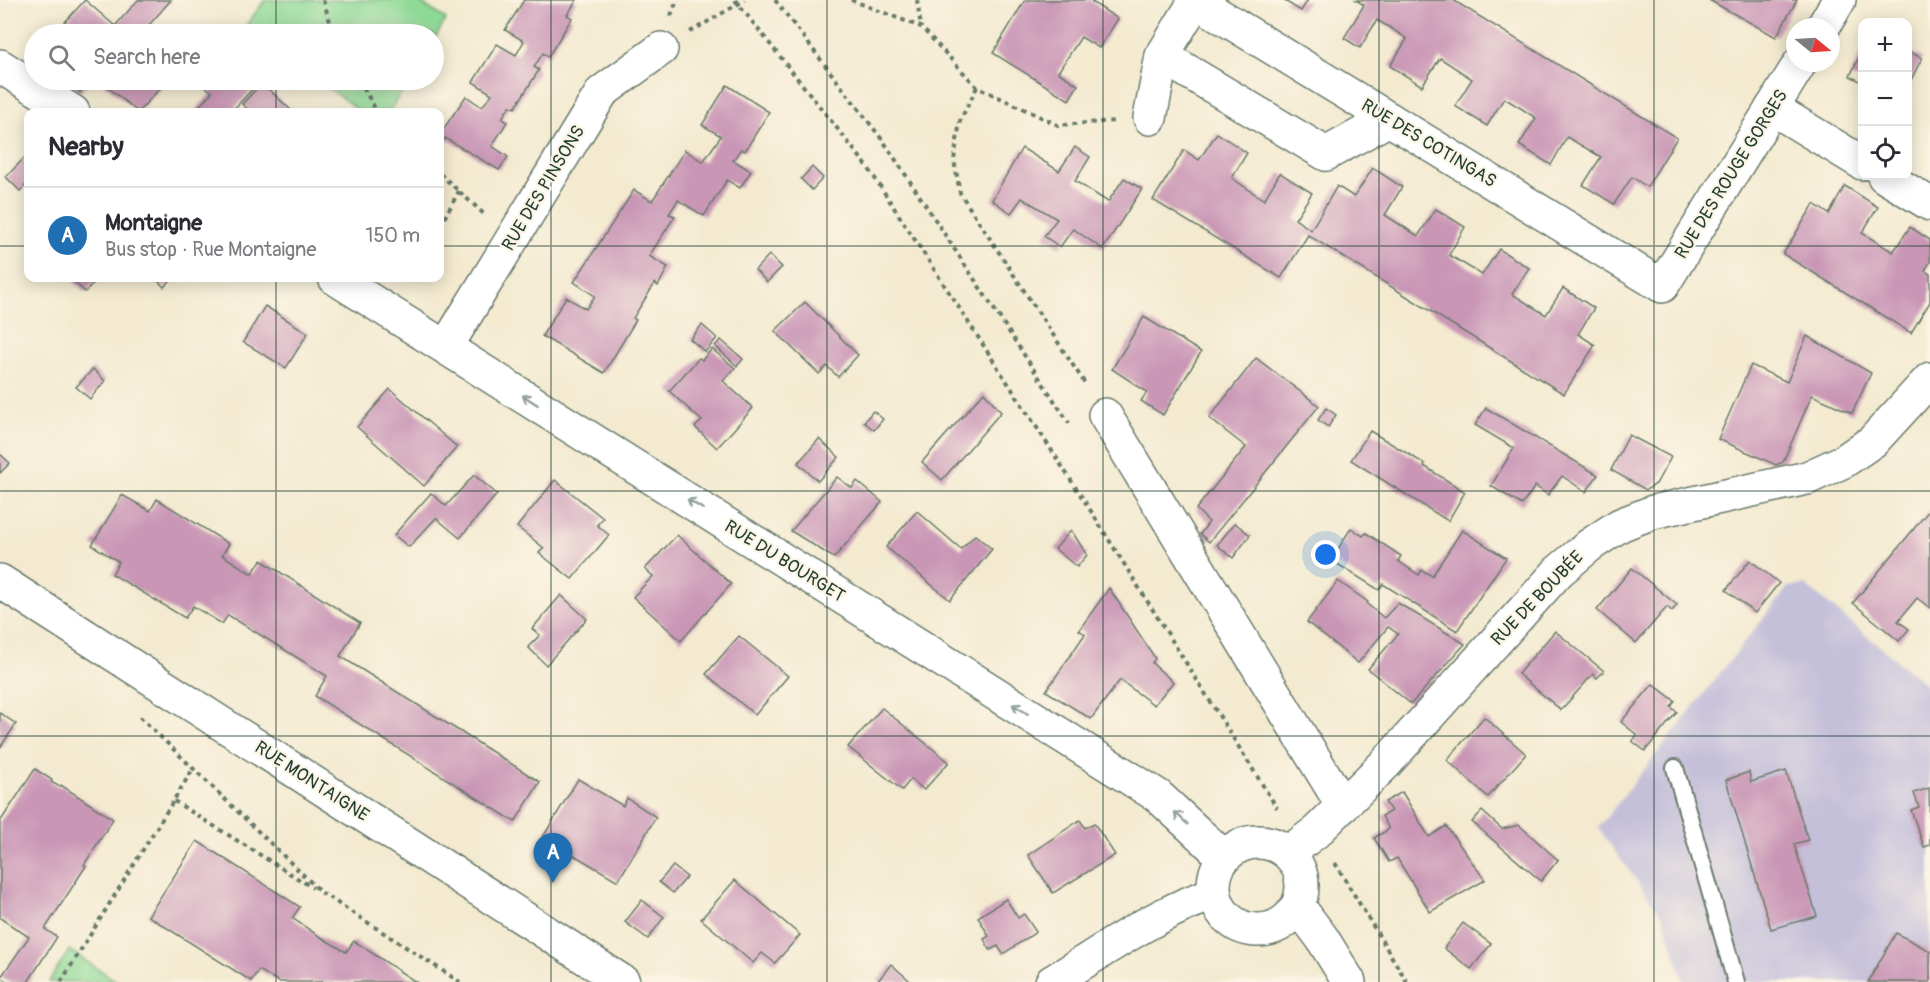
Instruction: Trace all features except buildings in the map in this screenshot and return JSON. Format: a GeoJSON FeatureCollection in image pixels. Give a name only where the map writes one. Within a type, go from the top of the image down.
{"type":"FeatureCollection","features":[{"type":"Feature","properties":{"kind":"street"},"geometry":{"type":"LineString","coordinates":[[1150,118],[1162,56],[1196,0]]}},
{"type":"Feature","properties":{"kind":"street","name":"RUE DES COTINGAS"},"geometry":{"type":"LineString","coordinates":[[1196,0],[1662,286]]}},
{"type":"Feature","properties":{"kind":"street"},"geometry":{"type":"LineString","coordinates":[[1828,18],[1839,0]]}},
{"type":"Feature","properties":{"kind":"street","name":"RUE DES PINSONS"},"geometry":{"type":"LineString","coordinates":[[446,347],[602,93],[661,49]]}},
{"type":"Feature","properties":{"kind":"street"},"geometry":{"type":"LineString","coordinates":[[1162,56],[1326,153],[1389,119]]}},
{"type":"Feature","properties":{"kind":"street"},"geometry":{"type":"LineString","coordinates":[[0,66],[24,81]]}},
{"type":"Feature","properties":{"kind":"street","name":"RUE DES ROUGE GORGES"},"geometry":{"type":"LineString","coordinates":[[1662,286],[1794,72]]}},
{"type":"Feature","properties":{"kind":"street"},"geometry":{"type":"LineString","coordinates":[[38,90],[67,108]]}},
{"type":"Feature","properties":{"kind":"street"},"geometry":{"type":"LineString","coordinates":[[1772,108],[1858,160]]}},
{"type":"Feature","properties":{"kind":"street"},"geometry":{"type":"LineString","coordinates":[[1891,180],[1930,204]]}},
{"type":"Feature","properties":{"kind":"street","name":"RUE DU BOURGET"},"geometry":{"type":"LineString","coordinates":[[341,282],[1158,796],[1224,857]]}},
{"type":"Feature","properties":{"kind":"street","name":"RUE DE BOUBÉE"},"geometry":{"type":"LineString","coordinates":[[1288,853],[1317,831],[1386,763],[1558,571],[1590,545],[1620,525],[1653,512],[1808,478],[1844,461],[1873,441],[1930,379]]}},
{"type":"Feature","properties":{"kind":"street"},"geometry":{"type":"LineString","coordinates":[[1105,415],[1342,806]]}},
{"type":"Feature","properties":{"kind":"street","name":"RUE MONTAIGNE"},"geometry":{"type":"LineString","coordinates":[[0,581],[623,982]]}},
{"type":"Feature","properties":{"kind":"street"},"geometry":{"type":"LineString","coordinates":[[1256,841],[1273,844],[1288,853],[1299,868],[1302,887],[1298,906],[1286,920],[1270,929],[1252,930],[1235,924],[1221,911],[1214,894],[1215,875],[1224,857],[1238,846],[1256,841]]}},
{"type":"Feature","properties":{"kind":"street"},"geometry":{"type":"LineString","coordinates":[[1052,982],[1191,901],[1214,894]]}},
{"type":"Feature","properties":{"kind":"street"},"geometry":{"type":"LineString","coordinates":[[1298,906],[1322,938],[1349,982]]}},
{"type":"Feature","properties":{"kind":"lane"},"geometry":{"type":"LineString","coordinates":[[1675,768],[1736,982]]}},
{"type":"Feature","properties":{"kind":"path"},"geometry":{"type":"LineString","coordinates":[[323,0],[331,24]]}},
{"type":"Feature","properties":{"kind":"path"},"geometry":{"type":"LineString","coordinates":[[661,49],[736,2],[745,0]]}},
{"type":"Feature","properties":{"kind":"path"},"geometry":{"type":"LineString","coordinates":[[775,0],[884,142],[1074,431]]}},
{"type":"Feature","properties":{"kind":"path"},"geometry":{"type":"LineString","coordinates":[[851,0],[921,27],[977,87],[1059,125],[1150,118]]}},
{"type":"Feature","properties":{"kind":"path"},"geometry":{"type":"LineString","coordinates":[[917,0],[921,27]]}},
{"type":"Feature","properties":{"kind":"path"},"geometry":{"type":"LineString","coordinates":[[736,2],[867,166],[1089,507],[1277,808]]}},
{"type":"Feature","properties":{"kind":"path"},"geometry":{"type":"LineString","coordinates":[[977,87],[960,121],[954,160],[960,193],[1105,415]]}},
{"type":"Feature","properties":{"kind":"path"},"geometry":{"type":"LineString","coordinates":[[365,90],[375,108]]}},
{"type":"Feature","properties":{"kind":"path"},"geometry":{"type":"LineString","coordinates":[[444,178],[512,239]]}},
{"type":"Feature","properties":{"kind":"path"},"geometry":{"type":"LineString","coordinates":[[444,219],[459,191]]}},
{"type":"Feature","properties":{"kind":"path"},"geometry":{"type":"LineString","coordinates":[[122,660],[135,712],[321,893]]}},
{"type":"Feature","properties":{"kind":"path"},"geometry":{"type":"LineString","coordinates":[[61,982],[194,769]]}},
{"type":"Feature","properties":{"kind":"path"},"geometry":{"type":"LineString","coordinates":[[174,801],[460,982]]}},
{"type":"Feature","properties":{"kind":"path"},"geometry":{"type":"LineString","coordinates":[[1332,858],[1407,982]]}},
{"type":"Feature","properties":{"kind":"shaded area"},"geometry":{"type":"Polygon","coordinates":[[[1805,585],[1930,688],[1930,982],[1684,982],[1663,917],[1598,828],[1788,587],[1805,585]]]}},
{"type":"Feature","properties":{"kind":"green space"},"geometry":{"type":"Polygon","coordinates":[[[265,0],[416,0],[446,19],[443,24],[247,24],[265,0]]]}},
{"type":"Feature","properties":{"kind":"green space"},"geometry":{"type":"Polygon","coordinates":[[[331,90],[403,90],[392,108],[356,108],[331,90]]]}},
{"type":"Feature","properties":{"kind":"green space"},"geometry":{"type":"Polygon","coordinates":[[[69,950],[118,982],[49,982],[69,950]]]}},
{"type":"Feature","properties":{"kind":"place","name":"Montaigne"},"geometry":{"type":"Point","coordinates":[553,883]}}]}
